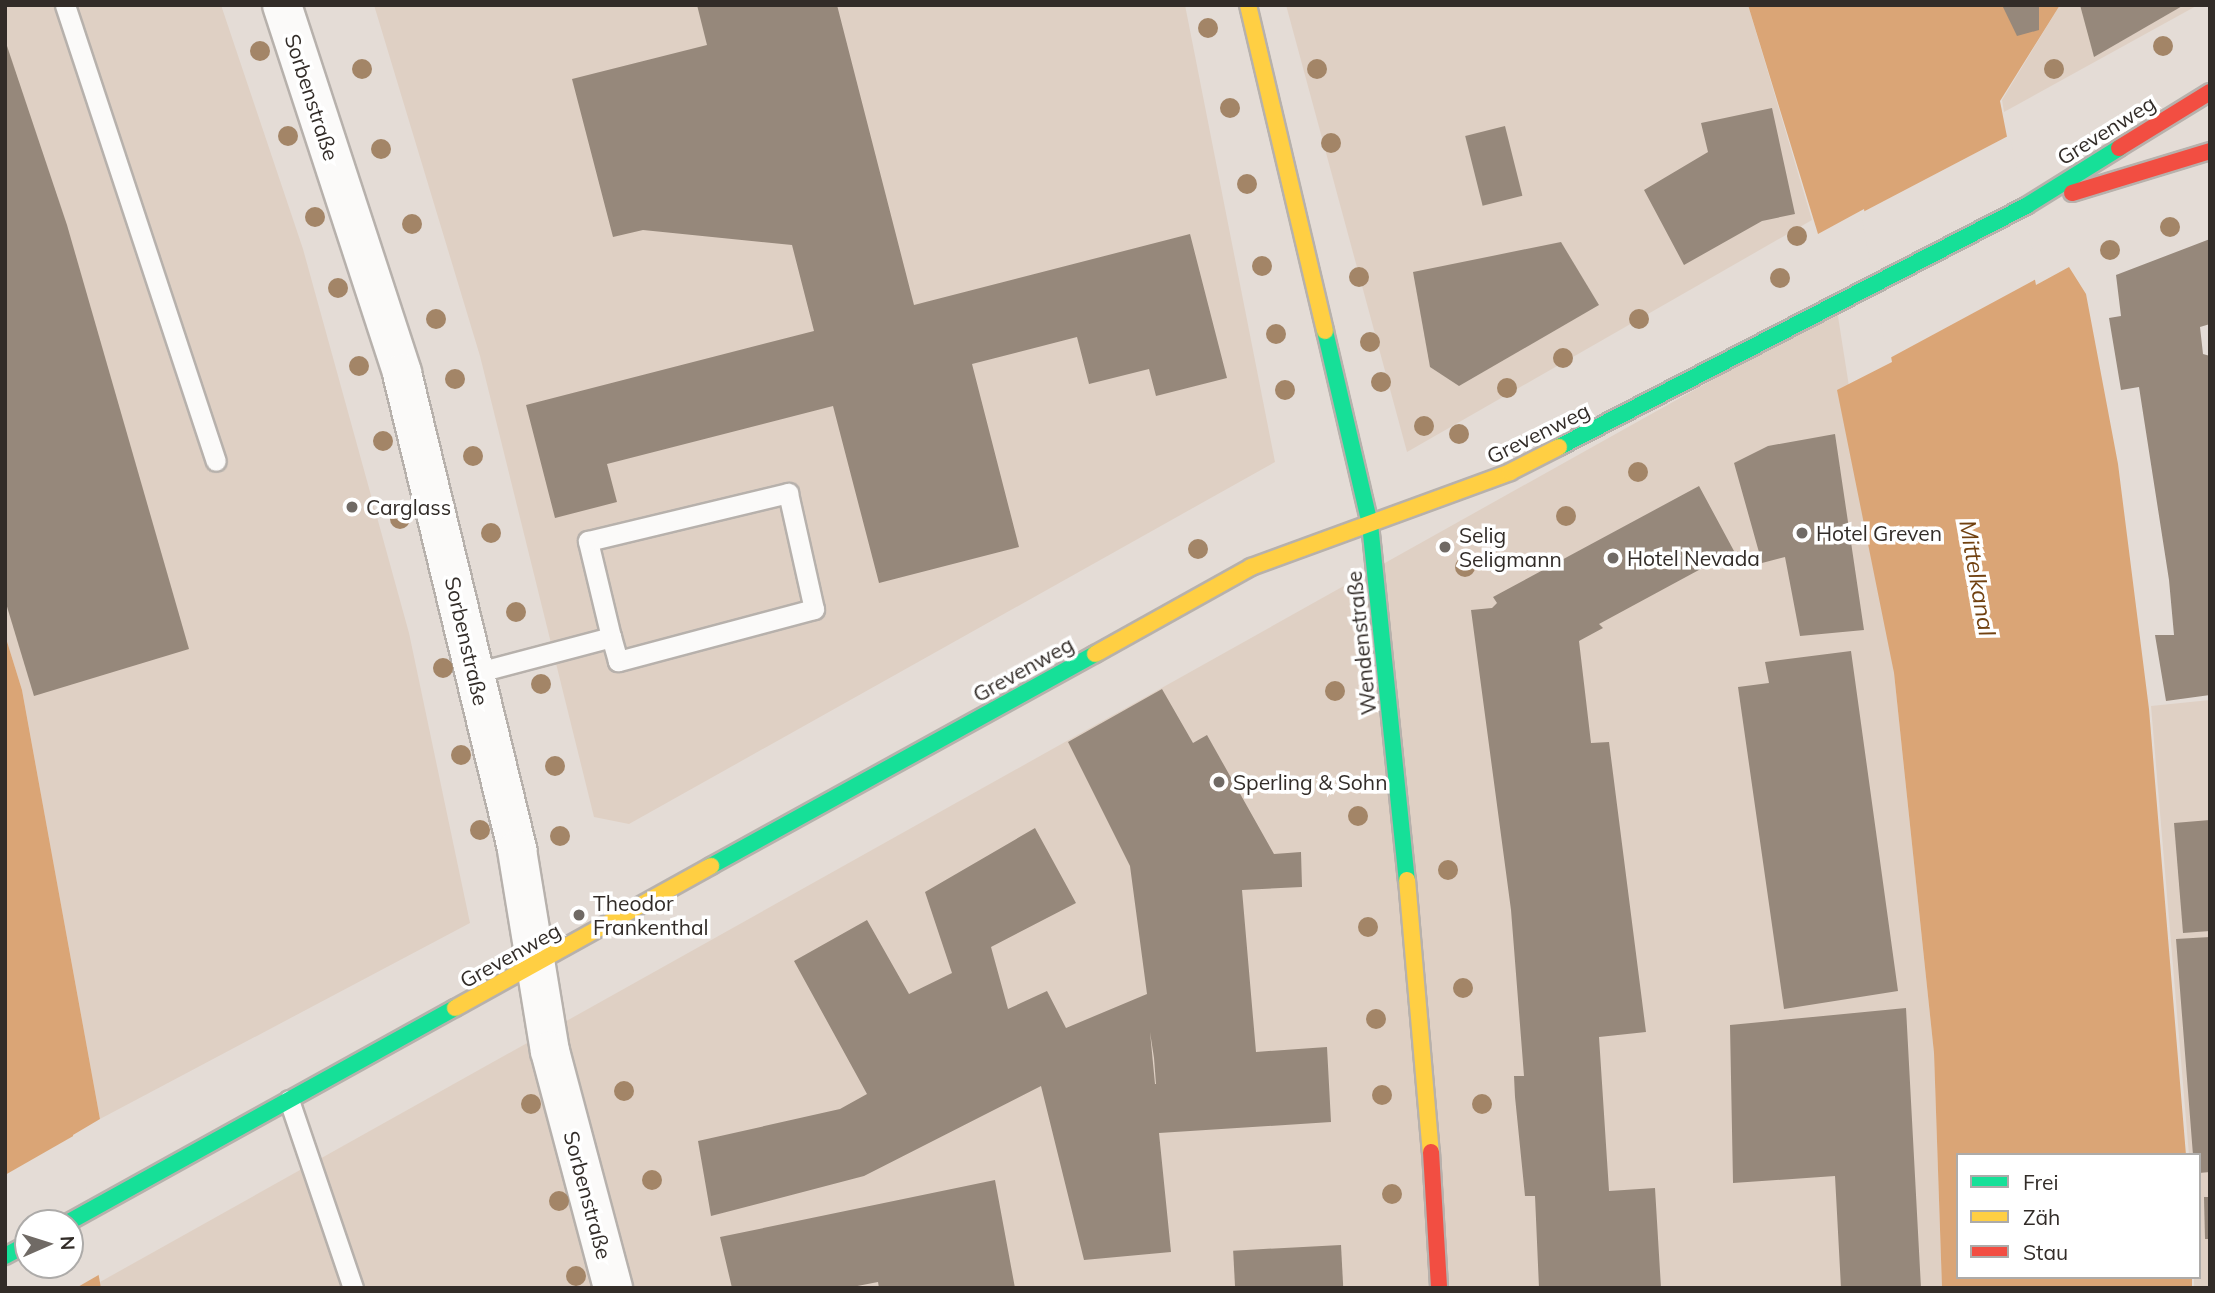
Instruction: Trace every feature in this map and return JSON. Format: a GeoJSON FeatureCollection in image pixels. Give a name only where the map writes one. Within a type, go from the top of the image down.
{"type":"FeatureCollection","features":[{"type":"Feature","properties":{"kind":"main road","name":"Wendenstraße"},"geometry":{"type":"LineString","coordinates":[[1248,5],[1370,524],[1426,1064],[1439,1288]]}},
{"type":"Feature","properties":{"kind":"main road","name":"Grevenweg"},"geometry":{"type":"LineString","coordinates":[[84,1214],[1251,567],[1510,472],[2026,206],[2210,92]]}},
{"type":"Feature","properties":{"kind":"main road","name":"Grevenweg"},"geometry":{"type":"LineString","coordinates":[[2026,206],[2210,152]]}},
{"type":"Feature","properties":{"kind":"street","name":"Sorbenstraße"},"geometry":{"type":"LineString","coordinates":[[282,5],[402,373],[517,850],[550,1051],[613,1288]]}},
{"type":"Feature","properties":{"kind":"lane"},"geometry":{"type":"LineString","coordinates":[[65,5],[216,461]]}},
{"type":"Feature","properties":{"kind":"lane"},"geometry":{"type":"LineString","coordinates":[[788,493],[814,609],[618,661],[611,637],[588,541],[788,493]]}},
{"type":"Feature","properties":{"kind":"lane"},"geometry":{"type":"LineString","coordinates":[[475,673],[611,637]]}},
{"type":"Feature","properties":{"kind":"lane"},"geometry":{"type":"LineString","coordinates":[[289,1100],[353,1288]]}},
{"type":"Feature","properties":{"kind":"shaded area"},"geometry":{"type":"Polygon","coordinates":[[[5,5],[221,5],[303,249],[409,633],[470,923],[100,1119],[22,690],[5,635],[5,5]]]}},
{"type":"Feature","properties":{"kind":"shaded area"},"geometry":{"type":"Polygon","coordinates":[[[374,5],[1185,5],[1275,462],[629,824],[594,817],[480,356],[374,5]]]}},
{"type":"Feature","properties":{"kind":"shaded area"},"geometry":{"type":"Polygon","coordinates":[[[1286,5],[1748,5],[1812,220],[1407,452],[1286,5]]]}},
{"type":"Feature","properties":{"kind":"shaded area"},"geometry":{"type":"Polygon","coordinates":[[[2060,5],[2198,5],[2004,112],[2002,100],[2060,5]]]}},
{"type":"Feature","properties":{"kind":"shaded area"},"geometry":{"type":"Polygon","coordinates":[[[1837,310],[1894,673],[1934,1053],[1942,1288],[101,1288],[100,1282],[1837,310]]]}},
{"type":"Feature","properties":{"kind":"shaded area"},"geometry":{"type":"Polygon","coordinates":[[[2210,700],[2210,1288],[2194,1288],[2194,1279],[2201,1279],[2201,1153],[2189,1153],[2151,706],[2210,700]]]}},
{"type":"Feature","properties":{"kind":"water","name":"Mittelkanal"},"geometry":{"type":"Polygon","coordinates":[[[1748,5],[2060,5],[2000,101],[2036,285],[2069,267],[2086,294],[2118,464],[2149,709],[2186,1153],[1956,1153],[1956,1279],[2192,1279],[2192,1288],[1942,1288],[1934,1053],[1894,673],[1837,390],[1892,362],[1864,209],[1818,234],[1748,5]]]}},
{"type":"Feature","properties":{"kind":"water"},"geometry":{"type":"Polygon","coordinates":[[[5,635],[22,690],[100,1119],[73,1135],[101,1288],[5,1288],[5,635]]]}},
{"type":"Feature","properties":{"kind":"pier"},"geometry":{"type":"Polygon","coordinates":[[[2010,135],[2038,278],[1888,359],[1861,214],[1840,224],[2010,135]]]}},
{"type":"Feature","properties":{"kind":"pier"},"geometry":{"type":"Polygon","coordinates":[[[82,1131],[77,1136],[102,1273],[76,1288],[5,1288],[5,1175],[82,1131]]]}},
{"type":"Feature","properties":{"kind":"building"},"geometry":{"type":"Polygon","coordinates":[[[697,5],[837,5],[914,305],[1190,234],[1227,378],[1156,396],[1149,369],[1089,384],[1077,337],[972,364],[1019,547],[879,583],[833,406],[607,464],[617,502],[555,518],[526,405],[814,331],[792,245],[643,230],[613,237],[572,79],[707,45],[697,5]]]}},
{"type":"Feature","properties":{"kind":"building"},"geometry":{"type":"Polygon","coordinates":[[[2002,5],[2039,5],[2039,30],[2017,36],[2002,5]]]}},
{"type":"Feature","properties":{"kind":"building"},"geometry":{"type":"Polygon","coordinates":[[[2080,5],[2184,5],[2094,57],[2080,5]]]}},
{"type":"Feature","properties":{"kind":"building"},"geometry":{"type":"Polygon","coordinates":[[[5,40],[67,225],[189,649],[34,696],[5,600],[5,40]]]}},
{"type":"Feature","properties":{"kind":"building"},"geometry":{"type":"Polygon","coordinates":[[[1772,108],[1795,214],[1762,221],[1684,265],[1644,190],[1708,152],[1701,123],[1772,108]]]}},
{"type":"Feature","properties":{"kind":"building"},"geometry":{"type":"Polygon","coordinates":[[[1505,126],[1522,196],[1483,206],[1465,136],[1505,126]]]}},
{"type":"Feature","properties":{"kind":"building"},"geometry":{"type":"Polygon","coordinates":[[[2210,239],[2210,324],[2200,327],[2203,354],[2210,356],[2210,695],[2166,701],[2155,635],[2174,635],[2169,580],[2139,387],[2121,390],[2109,318],[2121,316],[2116,275],[2210,239]]]}},
{"type":"Feature","properties":{"kind":"building"},"geometry":{"type":"Polygon","coordinates":[[[1561,242],[1599,305],[1459,386],[1430,367],[1413,272],[1561,242]]]}},
{"type":"Feature","properties":{"kind":"building","name":"Hotel Greven"},"geometry":{"type":"Polygon","coordinates":[[[1835,434],[1864,630],[1800,636],[1785,557],[1762,563],[1734,463],[1768,446],[1835,434]]]}},
{"type":"Feature","properties":{"kind":"building"},"geometry":{"type":"Polygon","coordinates":[[[1699,486],[1734,551],[1599,624],[1603,628],[1579,641],[1591,743],[1609,742],[1646,1032],[1599,1037],[1609,1191],[1655,1188],[1661,1288],[1539,1288],[1535,1196],[1525,1196],[1515,1097],[1514,1076],[1524,1076],[1511,910],[1471,610],[1492,608],[1497,603],[1493,597],[1699,486]]]}},
{"type":"Feature","properties":{"kind":"building"},"geometry":{"type":"Polygon","coordinates":[[[1851,651],[1898,991],[1784,1009],[1738,687],[1769,683],[1765,662],[1851,651]]]}},
{"type":"Feature","properties":{"kind":"building"},"geometry":{"type":"Polygon","coordinates":[[[1162,689],[1193,743],[1207,735],[1274,854],[1301,852],[1302,887],[1242,890],[1256,1052],[1327,1047],[1331,1122],[1159,1133],[1171,1252],[1084,1260],[1041,1086],[864,1176],[711,1216],[698,1141],[840,1109],[867,1094],[794,961],[867,920],[909,994],[952,973],[925,892],[1035,828],[1076,903],[991,947],[1008,1009],[1047,991],[1066,1028],[1147,994],[1130,866],[1068,742],[1162,689]],[[1150,1032],[1156,1084],[1154,1058],[1150,1032]]]}},
{"type":"Feature","properties":{"kind":"building"},"geometry":{"type":"Polygon","coordinates":[[[2210,820],[2210,931],[2183,933],[2174,823],[2210,820]]]}},
{"type":"Feature","properties":{"kind":"building"},"geometry":{"type":"Polygon","coordinates":[[[2210,937],[2210,1172],[2201,1173],[2201,1153],[2193,1153],[2176,939],[2210,937]]]}},
{"type":"Feature","properties":{"kind":"building"},"geometry":{"type":"Polygon","coordinates":[[[1906,1008],[1921,1288],[1841,1288],[1835,1176],[1733,1183],[1730,1025],[1906,1008]]]}},
{"type":"Feature","properties":{"kind":"building"},"geometry":{"type":"Polygon","coordinates":[[[995,1180],[1015,1288],[879,1288],[878,1282],[847,1288],[732,1288],[720,1237],[995,1180]]]}},
{"type":"Feature","properties":{"kind":"building"},"geometry":{"type":"Polygon","coordinates":[[[2204,1197],[2210,1197],[2210,1239],[2205,1239],[2204,1197]]]}},
{"type":"Feature","properties":{"kind":"building"},"geometry":{"type":"Polygon","coordinates":[[[1341,1245],[1343,1288],[1235,1288],[1233,1251],[1341,1245]]]}},
{"type":"Feature","properties":{"kind":"traffic: fast"},"geometry":{"type":"LineString","coordinates":[[1559,447],[2026,206],[2119,148]]}},
{"type":"Feature","properties":{"kind":"traffic: fast"},"geometry":{"type":"LineString","coordinates":[[1325,331],[1370,524],[1407,880]]}},
{"type":"Feature","properties":{"kind":"traffic: fast"},"geometry":{"type":"LineString","coordinates":[[711,866],[1095,654]]}},
{"type":"Feature","properties":{"kind":"traffic: fast"},"geometry":{"type":"LineString","coordinates":[[84,1214],[455,1008]]}},
{"type":"Feature","properties":{"kind":"traffic: fast"},"geometry":{"type":"LineString","coordinates":[[5,1256],[14,1251]]}},
{"type":"Feature","properties":{"kind":"traffic: slow"},"geometry":{"type":"LineString","coordinates":[[1248,5],[1325,331]]}},
{"type":"Feature","properties":{"kind":"traffic: slow"},"geometry":{"type":"LineString","coordinates":[[1095,654],[1251,567],[1510,472],[1559,447]]}},
{"type":"Feature","properties":{"kind":"traffic: slow"},"geometry":{"type":"LineString","coordinates":[[455,1008],[711,866]]}},
{"type":"Feature","properties":{"kind":"traffic: slow"},"geometry":{"type":"LineString","coordinates":[[1407,880],[1431,1152]]}},
{"type":"Feature","properties":{"kind":"traffic: jam"},"geometry":{"type":"LineString","coordinates":[[2119,148],[2210,92]]}},
{"type":"Feature","properties":{"kind":"traffic: jam"},"geometry":{"type":"LineString","coordinates":[[2072,193],[2210,151]]}},
{"type":"Feature","properties":{"kind":"traffic: jam"},"geometry":{"type":"LineString","coordinates":[[1431,1152],[1439,1288]]}},
{"type":"Feature","properties":{"kind":"place","name":"Carglass"},"geometry":{"type":"Point","coordinates":[352,507]}},
{"type":"Feature","properties":{"kind":"place","name":"Hotel Greven"},"geometry":{"type":"Point","coordinates":[1802,533]}},
{"type":"Feature","properties":{"kind":"place","name":"Selig Seligmann"},"geometry":{"type":"Point","coordinates":[1445,547]}},
{"type":"Feature","properties":{"kind":"place","name":"Hotel Nevada"},"geometry":{"type":"Point","coordinates":[1613,558]}},
{"type":"Feature","properties":{"kind":"place","name":"Sperling & Sohn"},"geometry":{"type":"Point","coordinates":[1219,782]}},
{"type":"Feature","properties":{"kind":"place","name":"Theodor Frankenthal"},"geometry":{"type":"Point","coordinates":[579,915]}}]}
